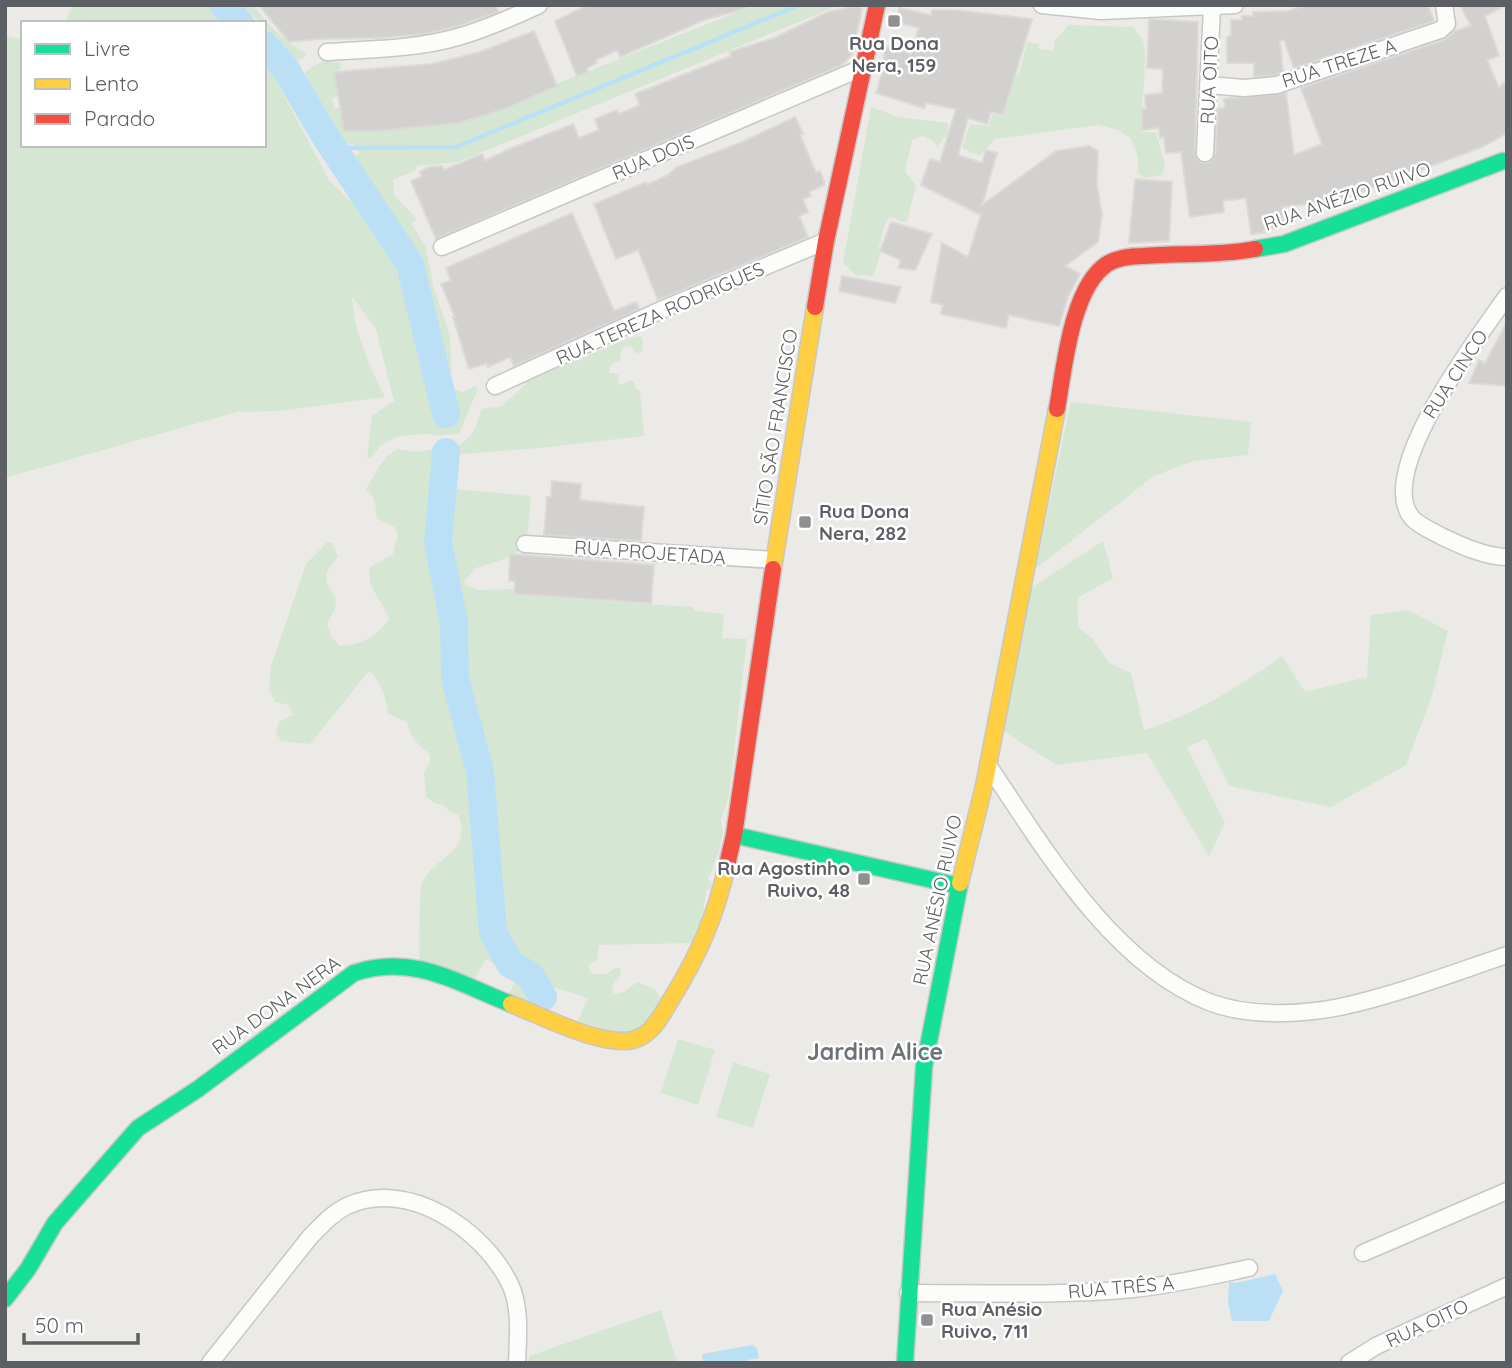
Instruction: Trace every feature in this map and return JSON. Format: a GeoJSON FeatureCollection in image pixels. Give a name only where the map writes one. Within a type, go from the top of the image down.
{"type":"FeatureCollection","features":[{"type":"Feature","properties":{"kind":"street"},"geometry":{"type":"LineString","coordinates":[[327,52],[401,47],[448,39],[492,25],[539,5]]}},
{"type":"Feature","properties":{"kind":"street","name":"SÍTIO SÃO FRANCISCO"},"geometry":{"type":"LineString","coordinates":[[734,835],[774,560],[826,241],[877,5]]}},
{"type":"Feature","properties":{"kind":"street"},"geometry":{"type":"LineString","coordinates":[[1042,5],[1101,11],[1236,5]]}},
{"type":"Feature","properties":{"kind":"street","name":"RUA TREZE A"},"geometry":{"type":"LineString","coordinates":[[1208,85],[1244,88],[1277,85],[1440,30],[1447,24],[1444,5]]}},
{"type":"Feature","properties":{"kind":"street","name":"RUA OITO"},"geometry":{"type":"LineString","coordinates":[[1205,153],[1212,7]]}},
{"type":"Feature","properties":{"kind":"street","name":"RUA DOIS"},"geometry":{"type":"LineString","coordinates":[[442,247],[864,67]]}},
{"type":"Feature","properties":{"kind":"street","name":"RUA ANÉZIO RUIVO"},"geometry":{"type":"LineString","coordinates":[[1048,450],[1069,344],[1082,297],[1105,264],[1120,257],[1215,255],[1284,244],[1506,164]]}},
{"type":"Feature","properties":{"kind":"street","name":"RUA TEREZA RODRIGUES"},"geometry":{"type":"LineString","coordinates":[[495,386],[661,310],[826,241]]}},
{"type":"Feature","properties":{"kind":"street","name":"RUA CINCO"},"geometry":{"type":"LineString","coordinates":[[1507,296],[1425,419],[1405,474],[1403,491],[1412,518],[1425,527],[1480,551],[1507,557]]}},
{"type":"Feature","properties":{"kind":"street","name":"RUA ANÉSIO RUIVO"},"geometry":{"type":"LineString","coordinates":[[905,1363],[924,1068],[959,886],[988,765],[1048,450]]}},
{"type":"Feature","properties":{"kind":"street","name":"RUA PROJETADA"},"geometry":{"type":"LineString","coordinates":[[525,544],[774,560]]}},
{"type":"Feature","properties":{"kind":"street"},"geometry":{"type":"LineString","coordinates":[[988,765],[1055,863],[1100,919],[1141,961],[1178,987],[1210,1002],[1251,1011],[1292,1013],[1340,1007],[1507,956]]}},
{"type":"Feature","properties":{"kind":"street"},"geometry":{"type":"LineString","coordinates":[[734,835],[959,886]]}},
{"type":"Feature","properties":{"kind":"street","name":"RUA DONA NERA"},"geometry":{"type":"LineString","coordinates":[[5,1299],[28,1269],[55,1223],[138,1128],[198,1089],[354,972],[380,964],[400,963],[417,967],[603,1040],[632,1040],[643,1035],[656,1025],[698,955],[721,895],[734,835]]}},
{"type":"Feature","properties":{"kind":"street"},"geometry":{"type":"LineString","coordinates":[[1363,1253],[1507,1191]]}},
{"type":"Feature","properties":{"kind":"street"},"geometry":{"type":"LineString","coordinates":[[210,1363],[310,1237],[328,1219],[346,1206],[390,1197],[414,1201],[443,1216],[469,1233],[495,1259],[511,1286],[513,1295],[517,1314],[517,1363]]}},
{"type":"Feature","properties":{"kind":"street","name":"RUA TRÊS A"},"geometry":{"type":"LineString","coordinates":[[908,1293],[1026,1294],[1131,1289],[1249,1268]]}},
{"type":"Feature","properties":{"kind":"street","name":"RUA OITO"},"geometry":{"type":"LineString","coordinates":[[1349,1363],[1376,1346],[1507,1286]]}},
{"type":"Feature","properties":{"kind":"street"},"geometry":{"type":"LineString","coordinates":[[1376,1346],[1377,1363]]}},
{"type":"Feature","properties":{"kind":"green space"},"geometry":{"type":"Polygon","coordinates":[[[73,5],[212,5],[227,21],[66,21],[73,5]]]}},
{"type":"Feature","properties":{"kind":"green space"},"geometry":{"type":"Polygon","coordinates":[[[243,5],[254,5],[266,21],[258,21],[243,5]]]}},
{"type":"Feature","properties":{"kind":"green space"},"geometry":{"type":"Polygon","coordinates":[[[755,5],[840,5],[458,162],[417,166],[416,170],[393,180],[394,195],[417,219],[411,223],[426,248],[433,286],[450,335],[452,388],[463,392],[475,386],[478,389],[459,434],[398,437],[367,458],[372,416],[394,401],[376,329],[352,296],[359,336],[385,397],[279,411],[237,412],[5,478],[5,36],[21,40],[21,147],[266,147],[266,66],[329,180],[349,200],[359,204],[365,212],[365,219],[396,259],[416,304],[428,352],[436,402],[444,410],[451,396],[447,363],[416,259],[368,181],[354,166],[352,161],[360,154],[355,145],[333,141],[325,132],[305,73],[321,62],[340,63],[341,68],[334,72],[338,96],[332,98],[334,108],[340,108],[344,126],[456,124],[755,5]]]}},
{"type":"Feature","properties":{"kind":"green space"},"geometry":{"type":"Polygon","coordinates":[[[266,21],[306,56],[292,65],[287,53],[269,34],[266,21]]]}},
{"type":"Feature","properties":{"kind":"green space"},"geometry":{"type":"Polygon","coordinates":[[[1069,25],[1133,27],[1141,37],[1145,58],[1141,132],[1156,132],[1165,166],[1162,175],[1144,178],[1138,173],[1138,159],[1130,138],[1118,130],[1098,125],[995,139],[980,156],[962,148],[970,124],[988,126],[993,114],[1003,117],[1016,75],[1020,72],[1027,42],[1039,44],[1039,49],[1053,51],[1055,40],[1069,25]]]}},
{"type":"Feature","properties":{"kind":"green space"},"geometry":{"type":"Polygon","coordinates":[[[871,107],[898,117],[948,123],[948,136],[943,138],[937,148],[933,141],[923,136],[912,140],[905,172],[916,185],[907,221],[889,218],[884,227],[878,251],[881,253],[873,276],[856,275],[843,263],[871,107]]]}},
{"type":"Feature","properties":{"kind":"green space"},"geometry":{"type":"Polygon","coordinates":[[[639,336],[642,338],[643,350],[637,354],[632,347],[624,346],[620,360],[611,365],[609,373],[618,375],[619,385],[631,380],[640,391],[644,436],[453,455],[452,484],[454,489],[531,496],[527,540],[517,553],[476,568],[464,581],[465,585],[478,590],[514,589],[514,595],[692,607],[695,611],[724,614],[722,638],[747,639],[729,796],[721,820],[723,833],[719,851],[708,879],[714,886],[706,891],[700,937],[694,943],[599,945],[597,960],[588,966],[592,974],[607,974],[620,968],[621,975],[612,986],[614,994],[624,992],[637,982],[654,989],[663,1000],[656,1017],[625,1036],[578,1021],[588,998],[540,983],[527,1004],[508,995],[518,977],[486,959],[473,981],[420,962],[421,885],[433,868],[458,844],[461,836],[458,815],[426,797],[424,772],[430,763],[430,755],[412,736],[407,722],[388,714],[382,690],[369,671],[310,744],[281,741],[276,732],[279,722],[293,715],[288,705],[275,702],[269,689],[271,666],[306,564],[327,542],[332,543],[338,556],[326,573],[336,607],[327,624],[331,636],[340,646],[362,642],[374,635],[389,619],[372,587],[369,574],[370,567],[393,554],[398,535],[394,527],[377,517],[375,503],[366,489],[389,454],[397,449],[416,452],[435,449],[452,454],[455,447],[473,431],[482,409],[502,406],[531,379],[639,336]]]}},
{"type":"Feature","properties":{"kind":"green space"},"geometry":{"type":"Polygon","coordinates":[[[1071,402],[1251,422],[1248,455],[1193,461],[1154,476],[1035,569],[1071,402]]]}},
{"type":"Feature","properties":{"kind":"green space"},"geometry":{"type":"Polygon","coordinates":[[[1103,541],[1113,578],[1079,597],[1079,628],[1093,639],[1109,663],[1131,673],[1144,730],[1199,708],[1282,656],[1305,692],[1367,677],[1371,615],[1408,610],[1448,631],[1432,696],[1406,765],[1331,807],[1229,786],[1206,739],[1187,747],[1225,823],[1209,856],[1147,753],[1056,765],[1002,730],[1031,588],[1103,541]]]}},
{"type":"Feature","properties":{"kind":"green space"},"geometry":{"type":"Polygon","coordinates":[[[678,1039],[715,1050],[698,1105],[661,1093],[678,1039]]]}},
{"type":"Feature","properties":{"kind":"green space"},"geometry":{"type":"Polygon","coordinates":[[[733,1062],[770,1074],[753,1128],[716,1117],[733,1062]]]}},
{"type":"Feature","properties":{"kind":"green space"},"geometry":{"type":"Polygon","coordinates":[[[661,1310],[677,1363],[529,1363],[529,1356],[661,1310]]]}},
{"type":"Feature","properties":{"kind":"water"},"geometry":{"type":"Polygon","coordinates":[[[1275,1274],[1283,1291],[1269,1321],[1232,1321],[1228,1303],[1229,1282],[1236,1283],[1275,1274]]]}},
{"type":"Feature","properties":{"kind":"water"},"geometry":{"type":"Polygon","coordinates":[[[752,1345],[757,1348],[759,1358],[747,1360],[747,1363],[703,1363],[702,1354],[752,1345]]]}},
{"type":"Feature","properties":{"kind":"building"},"geometry":{"type":"Polygon","coordinates":[[[259,5],[496,5],[498,12],[455,27],[424,34],[289,42],[259,5]]]}},
{"type":"Feature","properties":{"kind":"building"},"geometry":{"type":"Polygon","coordinates":[[[588,5],[747,5],[747,8],[704,20],[620,57],[617,50],[596,60],[597,63],[587,68],[588,72],[577,76],[555,21],[588,5]]]}},
{"type":"Feature","properties":{"kind":"building"},"geometry":{"type":"Polygon","coordinates":[[[1307,5],[1428,5],[1434,21],[1294,68],[1284,40],[1280,41],[1283,72],[1275,75],[1254,77],[1254,63],[1227,63],[1227,37],[1231,35],[1231,20],[1253,16],[1253,12],[1288,11],[1307,5]]]}},
{"type":"Feature","properties":{"kind":"building"},"geometry":{"type":"Polygon","coordinates":[[[1460,5],[1506,5],[1485,16],[1499,56],[1487,60],[1499,88],[1507,80],[1507,133],[1482,147],[1321,207],[1311,210],[1309,204],[1282,207],[1285,226],[1263,231],[1264,233],[1251,234],[1246,198],[1223,201],[1224,212],[1190,217],[1181,152],[1166,153],[1164,137],[1160,138],[1159,128],[1142,130],[1142,109],[1146,109],[1145,95],[1162,93],[1163,69],[1147,68],[1149,19],[1198,22],[1195,152],[1199,161],[1205,163],[1210,162],[1215,154],[1218,109],[1225,108],[1224,99],[1286,93],[1294,155],[1322,144],[1301,88],[1444,40],[1455,31],[1471,26],[1460,5]]]}},
{"type":"Feature","properties":{"kind":"building"},"geometry":{"type":"Polygon","coordinates":[[[857,6],[862,9],[852,55],[842,65],[436,239],[411,181],[422,176],[420,172],[429,167],[442,166],[444,170],[482,154],[485,161],[573,124],[579,138],[599,130],[595,119],[617,110],[619,114],[640,105],[635,94],[731,56],[730,52],[774,38],[828,12],[857,6]]]}},
{"type":"Feature","properties":{"kind":"building"},"geometry":{"type":"Polygon","coordinates":[[[899,8],[931,15],[932,10],[955,10],[1032,19],[1003,115],[991,112],[987,124],[968,118],[958,155],[982,163],[986,150],[997,153],[982,205],[1056,151],[1089,146],[1098,151],[1097,185],[1102,215],[1098,242],[1065,266],[1080,274],[1068,297],[1059,326],[1009,315],[1006,328],[941,314],[943,305],[931,302],[942,243],[968,257],[981,215],[921,185],[930,159],[940,162],[956,109],[926,103],[924,108],[876,93],[886,46],[911,54],[919,28],[896,22],[899,8]]]}},
{"type":"Feature","properties":{"kind":"building"},"geometry":{"type":"Polygon","coordinates":[[[534,31],[557,86],[504,109],[459,123],[377,131],[344,131],[334,72],[432,64],[480,52],[534,31]]]}},
{"type":"Feature","properties":{"kind":"building"},"geometry":{"type":"Polygon","coordinates":[[[795,117],[816,173],[820,171],[824,182],[824,185],[809,192],[811,196],[803,199],[808,212],[799,216],[808,237],[658,300],[638,250],[616,259],[594,204],[646,182],[647,185],[668,175],[677,167],[742,142],[795,117]]]}},
{"type":"Feature","properties":{"kind":"building"},"geometry":{"type":"Polygon","coordinates":[[[1135,179],[1172,182],[1169,241],[1129,243],[1135,179]]]}},
{"type":"Feature","properties":{"kind":"building"},"geometry":{"type":"Polygon","coordinates":[[[572,213],[614,311],[636,302],[639,309],[514,366],[510,357],[488,367],[487,363],[469,369],[455,317],[441,284],[451,280],[446,268],[572,213]]]}},
{"type":"Feature","properties":{"kind":"building"},"geometry":{"type":"Polygon","coordinates":[[[891,222],[932,234],[915,270],[898,268],[901,260],[880,251],[891,222]]]}},
{"type":"Feature","properties":{"kind":"building"},"geometry":{"type":"Polygon","coordinates":[[[842,276],[901,287],[895,303],[839,291],[842,276]]]}},
{"type":"Feature","properties":{"kind":"building"},"geometry":{"type":"Polygon","coordinates":[[[1507,322],[1507,386],[1469,383],[1479,360],[1485,363],[1507,322]]]}},
{"type":"Feature","properties":{"kind":"building"},"geometry":{"type":"Polygon","coordinates":[[[552,481],[581,484],[580,500],[644,507],[641,541],[544,535],[547,497],[551,497],[552,481]]]}},
{"type":"Feature","properties":{"kind":"building"},"geometry":{"type":"Polygon","coordinates":[[[510,554],[654,565],[651,603],[514,594],[515,581],[509,581],[510,554]]]}},
{"type":"Feature","properties":{"kind":"waterway"},"geometry":{"type":"LineString","coordinates":[[224,5],[238,21]]}},
{"type":"Feature","properties":{"kind":"waterway"},"geometry":{"type":"LineString","coordinates":[[333,148],[456,147],[799,5]]}},
{"type":"Feature","properties":{"kind":"waterway"},"geometry":{"type":"LineString","coordinates":[[266,47],[285,68],[323,133],[410,264],[446,414]]}},
{"type":"Feature","properties":{"kind":"waterway"},"geometry":{"type":"LineString","coordinates":[[446,452],[438,543],[454,623],[455,679],[480,771],[493,932],[510,964],[530,975],[543,997]]}},
{"type":"Feature","properties":{"kind":"traffic: fast"},"geometry":{"type":"LineString","coordinates":[[1255,249],[1284,244],[1503,161]]}},
{"type":"Feature","properties":{"kind":"traffic: fast"},"geometry":{"type":"LineString","coordinates":[[734,835],[959,886]]}},
{"type":"Feature","properties":{"kind":"traffic: fast"},"geometry":{"type":"LineString","coordinates":[[905,1363],[924,1067],[960,883]]}},
{"type":"Feature","properties":{"kind":"traffic: fast"},"geometry":{"type":"LineString","coordinates":[[5,1299],[28,1269],[55,1223],[138,1128],[198,1089],[354,973],[396,966],[415,968],[453,980],[511,1004]]}},
{"type":"Feature","properties":{"kind":"traffic: slow"},"geometry":{"type":"LineString","coordinates":[[773,569],[815,307]]}},
{"type":"Feature","properties":{"kind":"traffic: slow"},"geometry":{"type":"LineString","coordinates":[[960,883],[984,786],[1057,409]]}},
{"type":"Feature","properties":{"kind":"traffic: slow"},"geometry":{"type":"LineString","coordinates":[[511,1004],[572,1029],[605,1039],[633,1040],[646,1034],[661,1017],[698,950],[718,901],[727,865]]}},
{"type":"Feature","properties":{"kind":"traffic: jam"},"geometry":{"type":"LineString","coordinates":[[815,307],[826,241],[877,5]]}},
{"type":"Feature","properties":{"kind":"traffic: jam"},"geometry":{"type":"LineString","coordinates":[[1057,409],[1066,352],[1077,310],[1085,291],[1107,264],[1134,256],[1213,254],[1255,249]]}},
{"type":"Feature","properties":{"kind":"traffic: jam"},"geometry":{"type":"LineString","coordinates":[[727,865],[734,835],[773,569]]}},
{"type":"Feature","properties":{"kind":"place","name":"Rua Dona Nera, 159"},"geometry":{"type":"Point","coordinates":[894,21]}},
{"type":"Feature","properties":{"kind":"place","name":"Rua Dona Nera, 282"},"geometry":{"type":"Point","coordinates":[805,522]}},
{"type":"Feature","properties":{"kind":"place","name":"Rua Agostinho Ruivo, 48"},"geometry":{"type":"Point","coordinates":[864,879]}},
{"type":"Feature","properties":{"kind":"place","name":"Rua Anésio Ruivo, 711"},"geometry":{"type":"Point","coordinates":[927,1320]}},
{"type":"Feature","properties":{"kind":"district","name":"Jardim Alice"},"geometry":{"type":"Point","coordinates":[875,1052]}}]}
